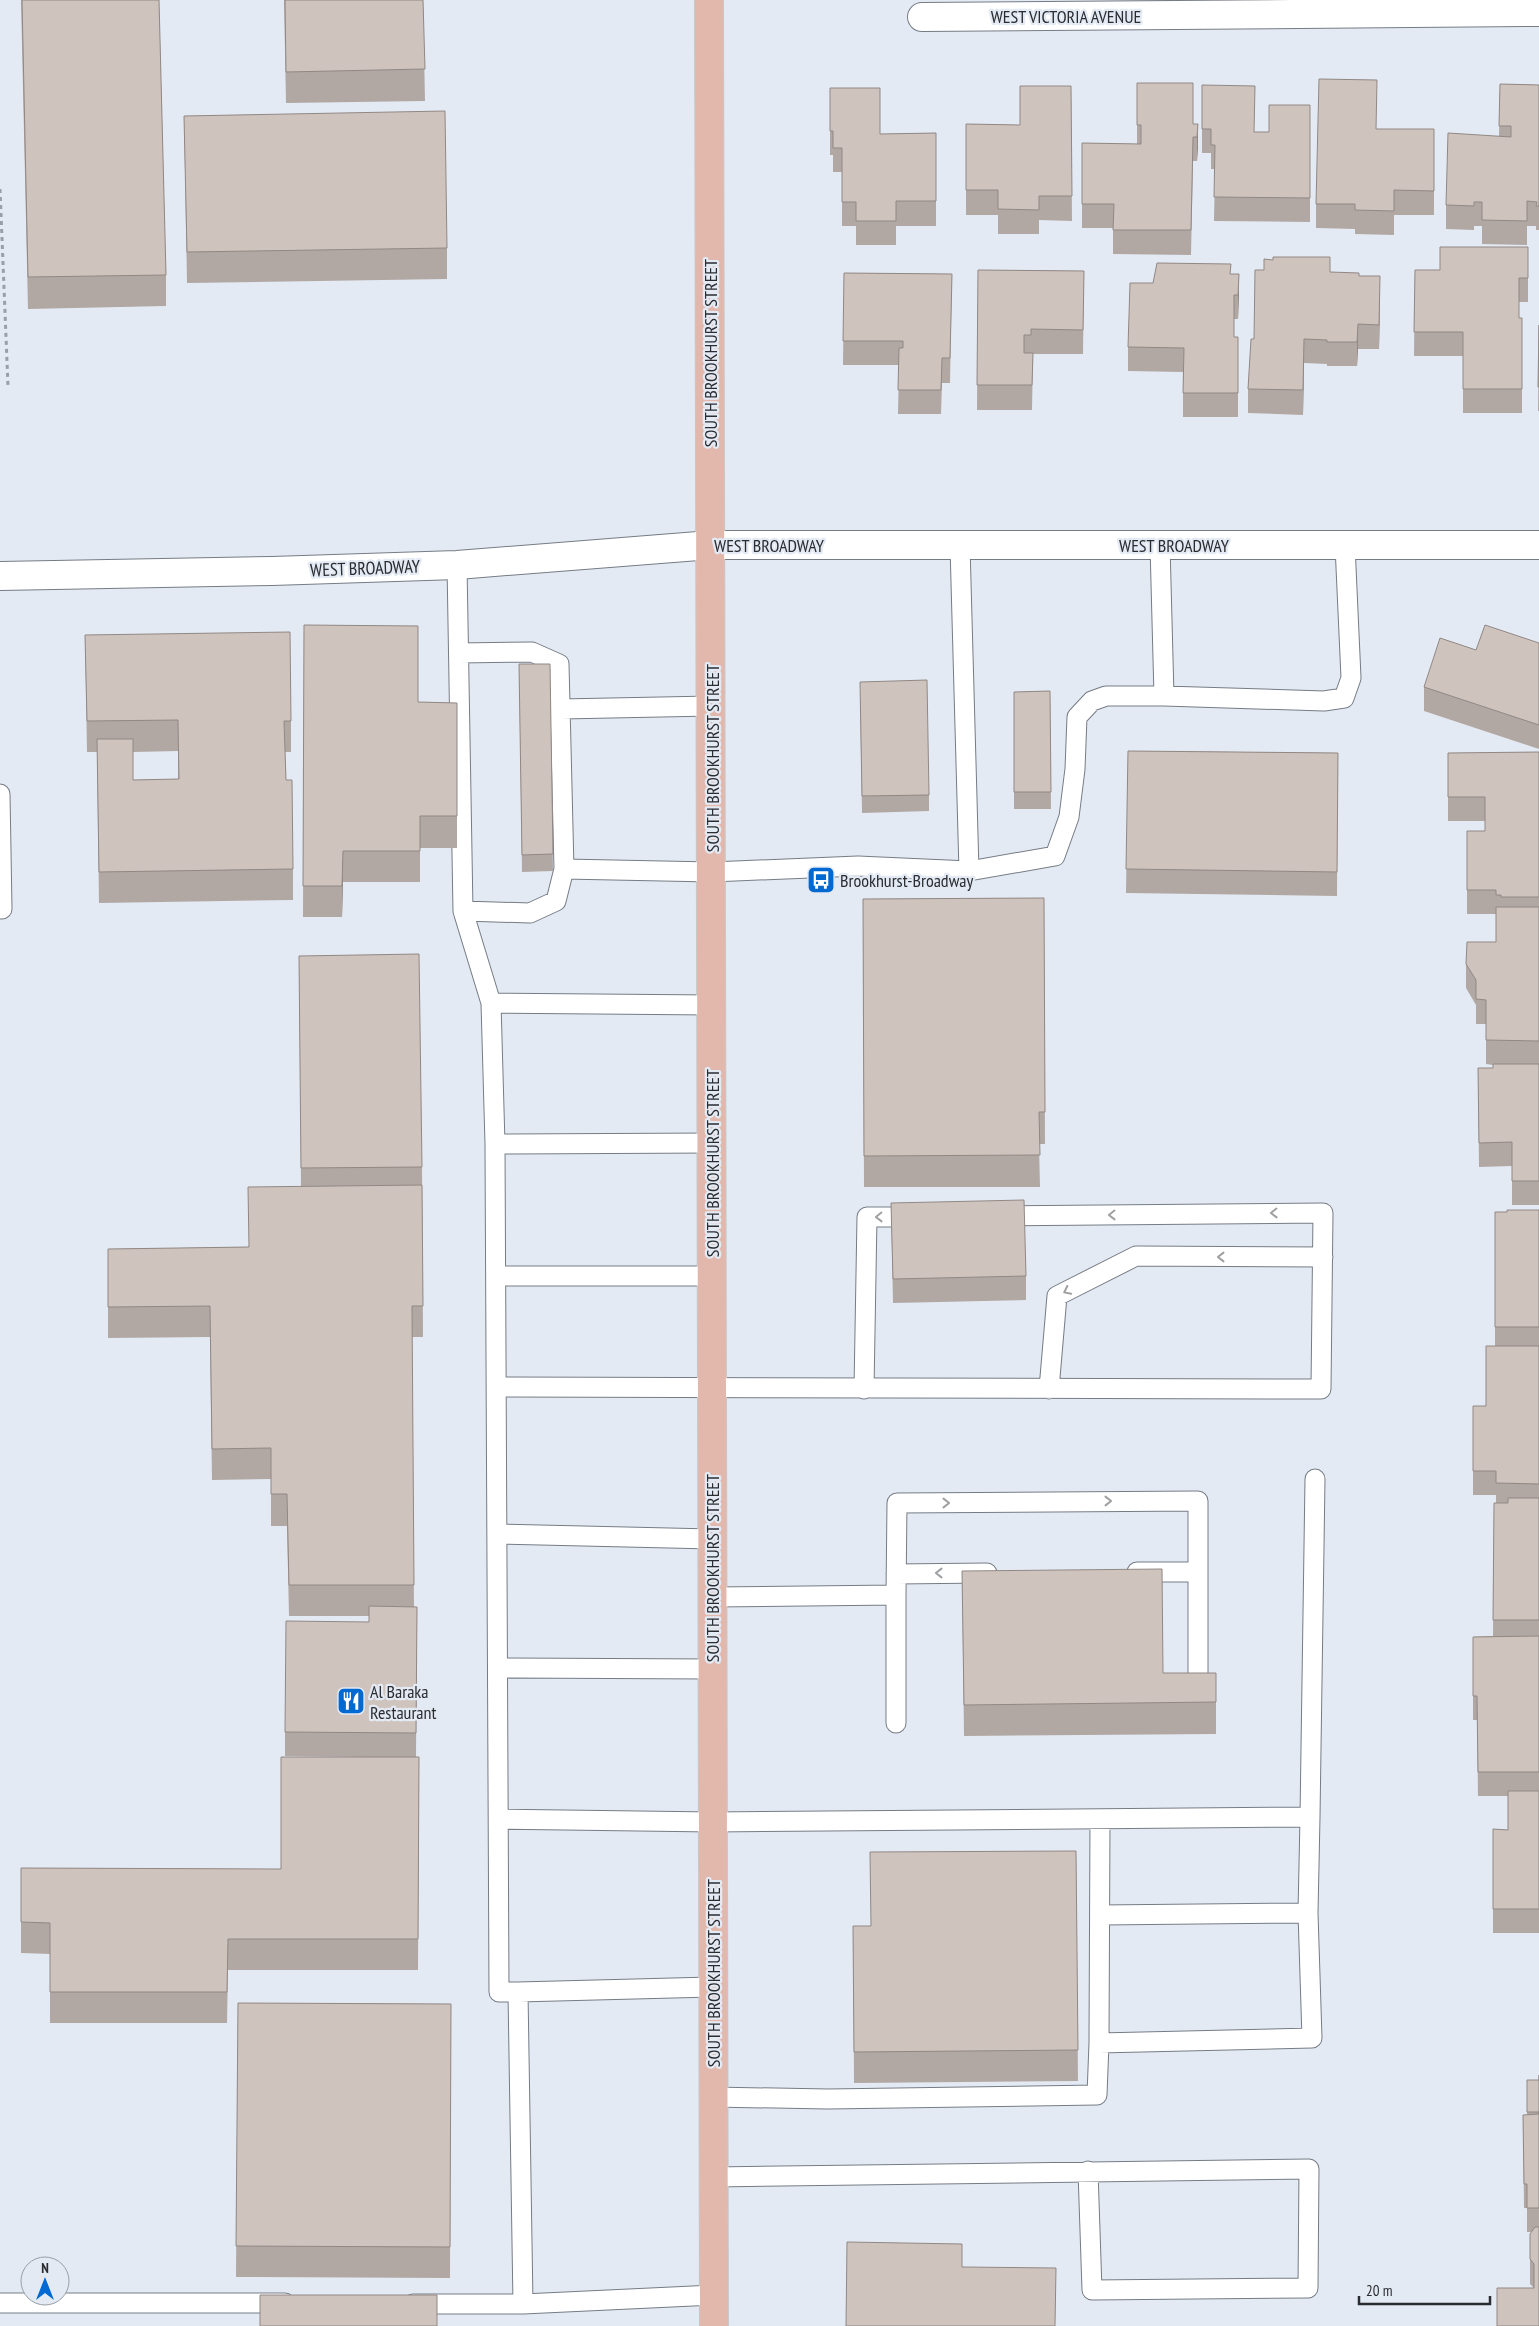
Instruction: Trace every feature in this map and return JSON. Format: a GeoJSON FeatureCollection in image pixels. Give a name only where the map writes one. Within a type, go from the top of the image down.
{"type":"FeatureCollection","features":[{"type":"Feature","properties":{"kind":"main road","name":"SOUTH BROOKHURST STREET"},"geometry":{"type":"LineString","coordinates":[[709,0],[712,872],[712,2097],[714,2326]]}},
{"type":"Feature","properties":{"kind":"main road","name":"WEST VICTORIA AVENUE"},"geometry":{"type":"LineString","coordinates":[[922,17],[1539,12]]}},
{"type":"Feature","properties":{"kind":"main road","name":"WEST BROADWAY"},"geometry":{"type":"LineString","coordinates":[[0,576],[272,571],[458,565],[711,545],[1539,545]]}},
{"type":"Feature","properties":{"kind":"lane"},"geometry":{"type":"LineString","coordinates":[[1160,545],[1164,696]]}},
{"type":"Feature","properties":{"kind":"lane"},"geometry":{"type":"LineString","coordinates":[[564,869],[712,872],[858,866],[969,871],[1055,856],[1069,817],[1075,769],[1077,717],[1092,701],[1106,696],[1324,701],[1344,698],[1351,678],[1345,545]]}},
{"type":"Feature","properties":{"kind":"lane"},"geometry":{"type":"LineString","coordinates":[[960,546],[969,871]]}},
{"type":"Feature","properties":{"kind":"lane"},"geometry":{"type":"LineString","coordinates":[[458,565],[463,911],[492,1003],[496,1276],[499,1992],[712,1988]]}},
{"type":"Feature","properties":{"kind":"lane"},"geometry":{"type":"LineString","coordinates":[[459,653],[532,652],[560,664],[564,869],[556,901],[530,913],[463,911]]}},
{"type":"Feature","properties":{"kind":"lane"},"geometry":{"type":"LineString","coordinates":[[561,709],[711,706]]}},
{"type":"Feature","properties":{"kind":"lane"},"geometry":{"type":"LineString","coordinates":[[0,794],[2,909]]}},
{"type":"Feature","properties":{"kind":"lane"},"geometry":{"type":"LineString","coordinates":[[492,1003],[712,1005]]}},
{"type":"Feature","properties":{"kind":"lane"},"geometry":{"type":"LineString","coordinates":[[495,1144],[712,1143]]}},
{"type":"Feature","properties":{"kind":"lane"},"geometry":{"type":"LineString","coordinates":[[496,1387],[1321,1389],[1323,1213],[976,1216]]}},
{"type":"Feature","properties":{"kind":"lane"},"geometry":{"type":"LineString","coordinates":[[864,1389],[867,1217],[937,1216]]}},
{"type":"Feature","properties":{"kind":"lane"},"geometry":{"type":"LineString","coordinates":[[1049,1389],[1057,1296],[1136,1256],[1322,1257]]}},
{"type":"Feature","properties":{"kind":"lane"},"geometry":{"type":"LineString","coordinates":[[496,1276],[712,1276]]}},
{"type":"Feature","properties":{"kind":"lane"},"geometry":{"type":"LineString","coordinates":[[1098,2043],[1312,2038],[1308,1912],[1315,1479]]}},
{"type":"Feature","properties":{"kind":"lane"},"geometry":{"type":"LineString","coordinates":[[896,1723],[897,1503],[1198,1501],[1198,1684]]}},
{"type":"Feature","properties":{"kind":"lane"},"geometry":{"type":"LineString","coordinates":[[497,1534],[712,1539]]}},
{"type":"Feature","properties":{"kind":"lane"},"geometry":{"type":"LineString","coordinates":[[1120,1572],[1198,1572]]}},
{"type":"Feature","properties":{"kind":"lane"},"geometry":{"type":"LineString","coordinates":[[896,1574],[1004,1573]]}},
{"type":"Feature","properties":{"kind":"lane"},"geometry":{"type":"LineString","coordinates":[[712,1597],[896,1595]]}},
{"type":"Feature","properties":{"kind":"lane"},"geometry":{"type":"LineString","coordinates":[[498,1668],[712,1669]]}},
{"type":"Feature","properties":{"kind":"lane"},"geometry":{"type":"LineString","coordinates":[[499,1819],[713,1822],[1310,1817]]}},
{"type":"Feature","properties":{"kind":"lane"},"geometry":{"type":"LineString","coordinates":[[712,2097],[828,2099],[1097,2095],[1101,1915],[1100,1819]]}},
{"type":"Feature","properties":{"kind":"lane"},"geometry":{"type":"LineString","coordinates":[[1101,1915],[1308,1912]]}},
{"type":"Feature","properties":{"kind":"lane"},"geometry":{"type":"LineString","coordinates":[[518,1992],[523,2304]]}},
{"type":"Feature","properties":{"kind":"lane"},"geometry":{"type":"LineString","coordinates":[[713,2177],[1309,2169],[1308,2288],[1092,2290],[1088,2172]]}},
{"type":"Feature","properties":{"kind":"lane"},"geometry":{"type":"LineString","coordinates":[[395,2304],[523,2304],[714,2295]]}},
{"type":"Feature","properties":{"kind":"lane"},"geometry":{"type":"LineString","coordinates":[[0,2302],[306,2303]]}},
{"type":"Feature","properties":{"kind":"path"},"geometry":{"type":"LineString","coordinates":[[0,189],[8,386]]}},
{"type":"Feature","properties":{"kind":"building"},"geometry":{"type":"Polygon","coordinates":[[[22,0],[159,0],[166,275],[28,277],[22,0]]]}},
{"type":"Feature","properties":{"kind":"building"},"geometry":{"type":"Polygon","coordinates":[[[285,0],[423,0],[425,69],[286,72],[285,0]]]}},
{"type":"Feature","properties":{"kind":"building"},"geometry":{"type":"Polygon","coordinates":[[[1319,79],[1377,80],[1376,129],[1434,129],[1434,191],[1394,190],[1394,211],[1355,210],[1355,204],[1316,204],[1319,79]]]}},
{"type":"Feature","properties":{"kind":"building"},"geometry":{"type":"Polygon","coordinates":[[[1137,83],[1193,83],[1193,124],[1198,124],[1197,137],[1193,137],[1191,230],[1113,230],[1114,204],[1082,204],[1082,143],[1141,144],[1141,125],[1137,125],[1137,83]]]}},
{"type":"Feature","properties":{"kind":"building"},"geometry":{"type":"Polygon","coordinates":[[[1500,84],[1539,85],[1539,206],[1536,206],[1537,202],[1527,201],[1527,221],[1482,220],[1482,202],[1474,202],[1474,206],[1446,205],[1448,133],[1511,137],[1511,126],[1499,126],[1500,84]]]}},
{"type":"Feature","properties":{"kind":"building"},"geometry":{"type":"Polygon","coordinates":[[[1202,85],[1255,86],[1254,132],[1269,132],[1269,105],[1310,105],[1310,198],[1214,197],[1215,145],[1211,145],[1211,129],[1202,129],[1202,85]]]}},
{"type":"Feature","properties":{"kind":"building"},"geometry":{"type":"Polygon","coordinates":[[[1020,86],[1071,86],[1072,196],[1039,196],[1039,210],[998,209],[998,190],[966,190],[966,124],[1020,125],[1020,86]]]}},
{"type":"Feature","properties":{"kind":"building"},"geometry":{"type":"Polygon","coordinates":[[[830,88],[880,88],[880,134],[936,133],[936,201],[896,201],[896,221],[856,221],[856,202],[842,202],[842,148],[833,148],[833,131],[830,131],[830,88]]]}},
{"type":"Feature","properties":{"kind":"building"},"geometry":{"type":"Polygon","coordinates":[[[445,111],[447,248],[187,252],[184,116],[445,111]]]}},
{"type":"Feature","properties":{"kind":"building"},"geometry":{"type":"Polygon","coordinates":[[[1440,247],[1528,247],[1528,278],[1519,278],[1519,318],[1522,318],[1522,389],[1463,389],[1463,332],[1414,332],[1415,270],[1440,270],[1440,247]]]}},
{"type":"Feature","properties":{"kind":"building"},"geometry":{"type":"Polygon","coordinates":[[[1273,257],[1330,257],[1330,272],[1359,273],[1359,276],[1380,276],[1379,325],[1358,324],[1357,342],[1327,342],[1327,340],[1304,339],[1303,390],[1248,389],[1251,339],[1254,339],[1255,270],[1264,270],[1264,259],[1273,260],[1273,257]]]}},
{"type":"Feature","properties":{"kind":"building"},"geometry":{"type":"Polygon","coordinates":[[[1157,263],[1231,264],[1230,274],[1239,274],[1238,295],[1234,295],[1234,337],[1238,337],[1238,393],[1183,393],[1184,348],[1128,347],[1130,283],[1153,283],[1157,263]]]}},
{"type":"Feature","properties":{"kind":"building"},"geometry":{"type":"Polygon","coordinates":[[[978,270],[1084,271],[1083,330],[1031,329],[1031,335],[1024,335],[1024,353],[1033,353],[1032,385],[977,385],[978,270]]]}},
{"type":"Feature","properties":{"kind":"building"},"geometry":{"type":"Polygon","coordinates":[[[844,273],[952,274],[950,358],[942,358],[941,390],[898,390],[899,348],[903,348],[903,341],[843,341],[844,273]]]}},
{"type":"Feature","properties":{"kind":"building"},"geometry":{"type":"Polygon","coordinates":[[[1539,325],[1539,387],[1538,387],[1539,325]]]}},
{"type":"Feature","properties":{"kind":"building"},"geometry":{"type":"Polygon","coordinates":[[[304,625],[418,626],[418,702],[457,703],[457,816],[420,816],[420,851],[343,851],[342,886],[303,886],[304,625]]]}},
{"type":"Feature","properties":{"kind":"building"},"geometry":{"type":"Polygon","coordinates":[[[1485,625],[1539,643],[1539,725],[1424,687],[1440,638],[1476,650],[1485,625]]]}},
{"type":"Feature","properties":{"kind":"building"},"geometry":{"type":"Polygon","coordinates":[[[290,632],[291,721],[284,721],[286,780],[292,780],[293,869],[99,872],[97,739],[133,739],[133,780],[179,779],[178,720],[87,721],[85,635],[290,632]]]}},
{"type":"Feature","properties":{"kind":"building"},"geometry":{"type":"Polygon","coordinates":[[[519,664],[550,664],[553,854],[522,855],[519,664]]]}},
{"type":"Feature","properties":{"kind":"building"},"geometry":{"type":"Polygon","coordinates":[[[927,680],[929,795],[862,796],[860,682],[927,680]]]}},
{"type":"Feature","properties":{"kind":"building"},"geometry":{"type":"Polygon","coordinates":[[[1050,691],[1051,792],[1014,792],[1014,692],[1050,691]]]}},
{"type":"Feature","properties":{"kind":"building"},"geometry":{"type":"Polygon","coordinates":[[[1128,751],[1338,753],[1337,872],[1126,869],[1128,751]]]}},
{"type":"Feature","properties":{"kind":"building"},"geometry":{"type":"Polygon","coordinates":[[[1539,752],[1539,897],[1501,897],[1501,895],[1496,895],[1496,890],[1467,890],[1467,831],[1485,831],[1485,797],[1448,797],[1448,753],[1539,752]]]}},
{"type":"Feature","properties":{"kind":"building"},"geometry":{"type":"Polygon","coordinates":[[[1044,898],[1045,1112],[1039,1112],[1040,1155],[864,1156],[863,899],[1044,898]]]}},
{"type":"Feature","properties":{"kind":"building"},"geometry":{"type":"Polygon","coordinates":[[[1496,907],[1539,907],[1539,1041],[1486,1040],[1486,1000],[1476,999],[1476,980],[1466,964],[1467,942],[1496,942],[1496,907]]]}},
{"type":"Feature","properties":{"kind":"building"},"geometry":{"type":"Polygon","coordinates":[[[419,954],[422,1167],[301,1168],[299,956],[419,954]]]}},
{"type":"Feature","properties":{"kind":"building"},"geometry":{"type":"Polygon","coordinates":[[[1493,1064],[1539,1064],[1539,1181],[1512,1181],[1512,1142],[1479,1143],[1478,1068],[1493,1068],[1493,1064]]]}},
{"type":"Feature","properties":{"kind":"building"},"geometry":{"type":"Polygon","coordinates":[[[422,1185],[423,1306],[412,1306],[414,1585],[289,1585],[287,1494],[271,1494],[271,1448],[212,1449],[210,1306],[108,1307],[108,1249],[249,1247],[248,1187],[422,1185]]]}},
{"type":"Feature","properties":{"kind":"building"},"geometry":{"type":"Polygon","coordinates":[[[1024,1200],[1026,1276],[893,1279],[891,1203],[1024,1200]]]}},
{"type":"Feature","properties":{"kind":"building"},"geometry":{"type":"Polygon","coordinates":[[[1507,1210],[1539,1210],[1539,1327],[1495,1327],[1495,1212],[1507,1212],[1507,1210]]]}},
{"type":"Feature","properties":{"kind":"building"},"geometry":{"type":"Polygon","coordinates":[[[1486,1346],[1539,1346],[1539,1484],[1496,1483],[1496,1471],[1473,1471],[1473,1406],[1486,1406],[1486,1346]]]}},
{"type":"Feature","properties":{"kind":"building"},"geometry":{"type":"Polygon","coordinates":[[[1508,1498],[1539,1498],[1539,1620],[1493,1620],[1494,1503],[1508,1503],[1508,1498]]]}},
{"type":"Feature","properties":{"kind":"building"},"geometry":{"type":"Polygon","coordinates":[[[1162,1569],[1163,1673],[1216,1673],[1216,1702],[964,1705],[962,1571],[1162,1569]]]}},
{"type":"Feature","properties":{"kind":"building","name":"Al Baraka Restaurant"},"geometry":{"type":"Polygon","coordinates":[[[369,1606],[417,1607],[416,1733],[285,1732],[286,1621],[369,1622],[369,1606]]]}},
{"type":"Feature","properties":{"kind":"building"},"geometry":{"type":"Polygon","coordinates":[[[1539,1636],[1539,1772],[1478,1772],[1477,1696],[1473,1696],[1473,1637],[1539,1636]]]}},
{"type":"Feature","properties":{"kind":"building"},"geometry":{"type":"Polygon","coordinates":[[[281,1757],[419,1757],[418,1939],[228,1939],[227,1992],[50,1992],[50,1923],[21,1922],[21,1868],[281,1869],[281,1757]]]}},
{"type":"Feature","properties":{"kind":"building"},"geometry":{"type":"Polygon","coordinates":[[[1508,1791],[1539,1791],[1539,1909],[1493,1909],[1493,1829],[1508,1830],[1508,1791]]]}},
{"type":"Feature","properties":{"kind":"building"},"geometry":{"type":"Polygon","coordinates":[[[1076,1851],[1078,2050],[854,2052],[853,1926],[871,1926],[870,1852],[1076,1851]]]}},
{"type":"Feature","properties":{"kind":"building"},"geometry":{"type":"Polygon","coordinates":[[[238,2003],[451,2004],[450,2247],[236,2246],[238,2003]]]}},
{"type":"Feature","properties":{"kind":"building"},"geometry":{"type":"Polygon","coordinates":[[[1527,2080],[1539,2080],[1539,2112],[1527,2112],[1527,2080]]]}},
{"type":"Feature","properties":{"kind":"building"},"geometry":{"type":"Polygon","coordinates":[[[1539,2114],[1539,2208],[1527,2208],[1527,2184],[1524,2184],[1523,2115],[1539,2114]]]}},
{"type":"Feature","properties":{"kind":"building"},"geometry":{"type":"Polygon","coordinates":[[[1535,2227],[1539,2227],[1539,2326],[1497,2326],[1497,2288],[1534,2288],[1534,2264],[1530,2259],[1530,2234],[1535,2227]]]}},
{"type":"Feature","properties":{"kind":"building"},"geometry":{"type":"Polygon","coordinates":[[[847,2242],[962,2244],[962,2267],[1056,2268],[1055,2326],[846,2326],[847,2242]]]}},
{"type":"Feature","properties":{"kind":"building"},"geometry":{"type":"Polygon","coordinates":[[[260,2295],[437,2295],[437,2326],[260,2326],[260,2295]]]}},
{"type":"Feature","properties":{"kind":"place","name":"Brookhurst-Broadway"},"geometry":{"type":"Point","coordinates":[821,880]}},
{"type":"Feature","properties":{"kind":"place","name":"Al Baraka Restaurant"},"geometry":{"type":"Point","coordinates":[351,1701]}}]}
